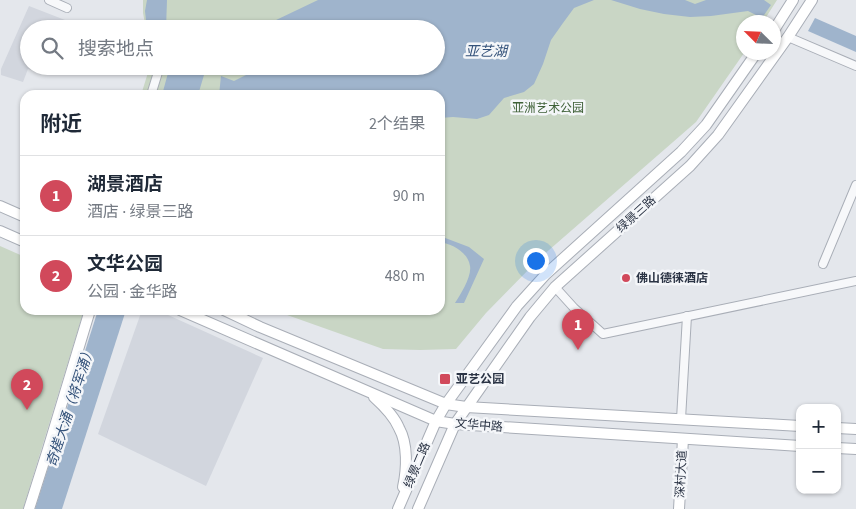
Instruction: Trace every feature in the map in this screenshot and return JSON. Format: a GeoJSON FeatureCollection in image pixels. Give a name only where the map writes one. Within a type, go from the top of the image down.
{"type":"FeatureCollection","features":[{"type":"Feature","properties":{"kind":"main road"},"geometry":{"type":"LineString","coordinates":[[781,19],[793,0]]}},
{"type":"Feature","properties":{"kind":"main road","name":"绿景三路"},"geometry":{"type":"LineString","coordinates":[[455,424],[530,317],[555,287],[696,160],[718,136],[812,0]]}},
{"type":"Feature","properties":{"kind":"main road","name":"绿景三路"},"geometry":{"type":"LineString","coordinates":[[436,421],[446,404],[517,306],[546,274],[681,152],[706,124],[751,60]]}},
{"type":"Feature","properties":{"kind":"main road"},"geometry":{"type":"LineString","coordinates":[[0,206],[20,215]]}},
{"type":"Feature","properties":{"kind":"main road"},"geometry":{"type":"LineString","coordinates":[[0,232],[20,240]]}},
{"type":"Feature","properties":{"kind":"main road"},"geometry":{"type":"LineString","coordinates":[[28,509],[88,315]]}},
{"type":"Feature","properties":{"kind":"main road","name":"文华中路"},"geometry":{"type":"LineString","coordinates":[[192,315],[436,421],[455,424],[796,446]]}},
{"type":"Feature","properties":{"kind":"main road","name":"文华中路"},"geometry":{"type":"LineString","coordinates":[[235,315],[446,404],[466,407],[796,426]]}},
{"type":"Feature","properties":{"kind":"main road"},"geometry":{"type":"LineString","coordinates":[[368,391],[387,409],[400,428],[406,452],[405,480],[398,509]]}},
{"type":"Feature","properties":{"kind":"main road","name":"绿景二路"},"geometry":{"type":"LineString","coordinates":[[398,509],[436,421]]}},
{"type":"Feature","properties":{"kind":"main road","name":"绿景二路"},"geometry":{"type":"LineString","coordinates":[[418,509],[455,424]]}},
{"type":"Feature","properties":{"kind":"main road"},"geometry":{"type":"LineString","coordinates":[[841,428],[856,429]]}},
{"type":"Feature","properties":{"kind":"main road","name":"深村大道"},"geometry":{"type":"LineString","coordinates":[[679,509],[683,439]]}},
{"type":"Feature","properties":{"kind":"main road"},"geometry":{"type":"LineString","coordinates":[[841,448],[856,450]]}},
{"type":"Feature","properties":{"kind":"street"},"geometry":{"type":"LineString","coordinates":[[52,1],[67,8]]}},
{"type":"Feature","properties":{"kind":"street"},"geometry":{"type":"LineString","coordinates":[[788,37],[856,66]]}},
{"type":"Feature","properties":{"kind":"street"},"geometry":{"type":"LineString","coordinates":[[152,90],[157,75]]}},
{"type":"Feature","properties":{"kind":"street"},"geometry":{"type":"LineString","coordinates":[[822,264],[856,185]]}},
{"type":"Feature","properties":{"kind":"street"},"geometry":{"type":"LineString","coordinates":[[555,287],[574,308],[603,334],[856,281]]}},
{"type":"Feature","properties":{"kind":"street"},"geometry":{"type":"LineString","coordinates":[[681,419],[687,316]]}},
{"type":"Feature","properties":{"kind":"shaded area"},"geometry":{"type":"Polygon","coordinates":[[[29,6],[65,20],[23,20],[29,6]]]}},
{"type":"Feature","properties":{"kind":"shaded area"},"geometry":{"type":"Polygon","coordinates":[[[20,26],[20,75],[26,75],[23,82],[1,75],[1,69],[20,26]]]}},
{"type":"Feature","properties":{"kind":"shaded area"},"geometry":{"type":"Polygon","coordinates":[[[140,315],[168,315],[263,358],[206,486],[98,434],[140,315]]]}},
{"type":"Feature","properties":{"kind":"green space","name":"亚洲艺术公园"},"geometry":{"type":"Polygon","coordinates":[[[143,0],[777,0],[767,15],[736,15],[736,60],[739,60],[696,122],[541,257],[486,313],[456,349],[383,349],[287,315],[445,315],[445,90],[143,90],[147,75],[445,75],[445,20],[144,20],[143,0]]]}},
{"type":"Feature","properties":{"kind":"green space"},"geometry":{"type":"Polygon","coordinates":[[[0,246],[20,255],[20,315],[82,315],[23,509],[0,509],[0,246]]]}},
{"type":"Feature","properties":{"kind":"water"},"geometry":{"type":"Polygon","coordinates":[[[147,0],[167,0],[166,20],[146,20],[147,0]]]}},
{"type":"Feature","properties":{"kind":"water","name":"亚艺湖"},"geometry":{"type":"Polygon","coordinates":[[[318,0],[594,0],[574,8],[563,23],[551,40],[534,84],[524,92],[504,98],[489,115],[477,119],[445,118],[445,90],[220,90],[221,76],[234,81],[246,75],[445,75],[445,20],[276,20],[318,0]]]}},
{"type":"Feature","properties":{"kind":"water"},"geometry":{"type":"Polygon","coordinates":[[[611,0],[685,0],[695,4],[706,0],[764,0],[771,5],[764,15],[756,15],[748,11],[690,17],[640,9],[611,0]]]}},
{"type":"Feature","properties":{"kind":"water"},"geometry":{"type":"Polygon","coordinates":[[[815,18],[856,36],[856,52],[808,31],[815,18]]]}},
{"type":"Feature","properties":{"kind":"water"},"geometry":{"type":"Polygon","coordinates":[[[167,75],[204,75],[200,90],[163,90],[167,75]]]}},
{"type":"Feature","properties":{"kind":"water"},"geometry":{"type":"Polygon","coordinates":[[[445,238],[469,247],[484,259],[464,303],[455,303],[466,285],[470,270],[469,261],[459,249],[445,244],[445,238]]]}},
{"type":"Feature","properties":{"kind":"water","name":"奇槎大涌（将军涌）"},"geometry":{"type":"Polygon","coordinates":[[[96,315],[124,315],[62,509],[35,509],[96,315]]]}},
{"type":"Feature","properties":{"kind":"place","name":"佛山德徕酒店"},"geometry":{"type":"Point","coordinates":[626,278]}},
{"type":"Feature","properties":{"kind":"place","name":"湖景酒店"},"geometry":{"type":"Point","coordinates":[578,350]}},
{"type":"Feature","properties":{"kind":"place","name":"亚艺公园"},"geometry":{"type":"Point","coordinates":[445,379]}},
{"type":"Feature","properties":{"kind":"place","name":"文华公园"},"geometry":{"type":"Point","coordinates":[27,410]}}]}
